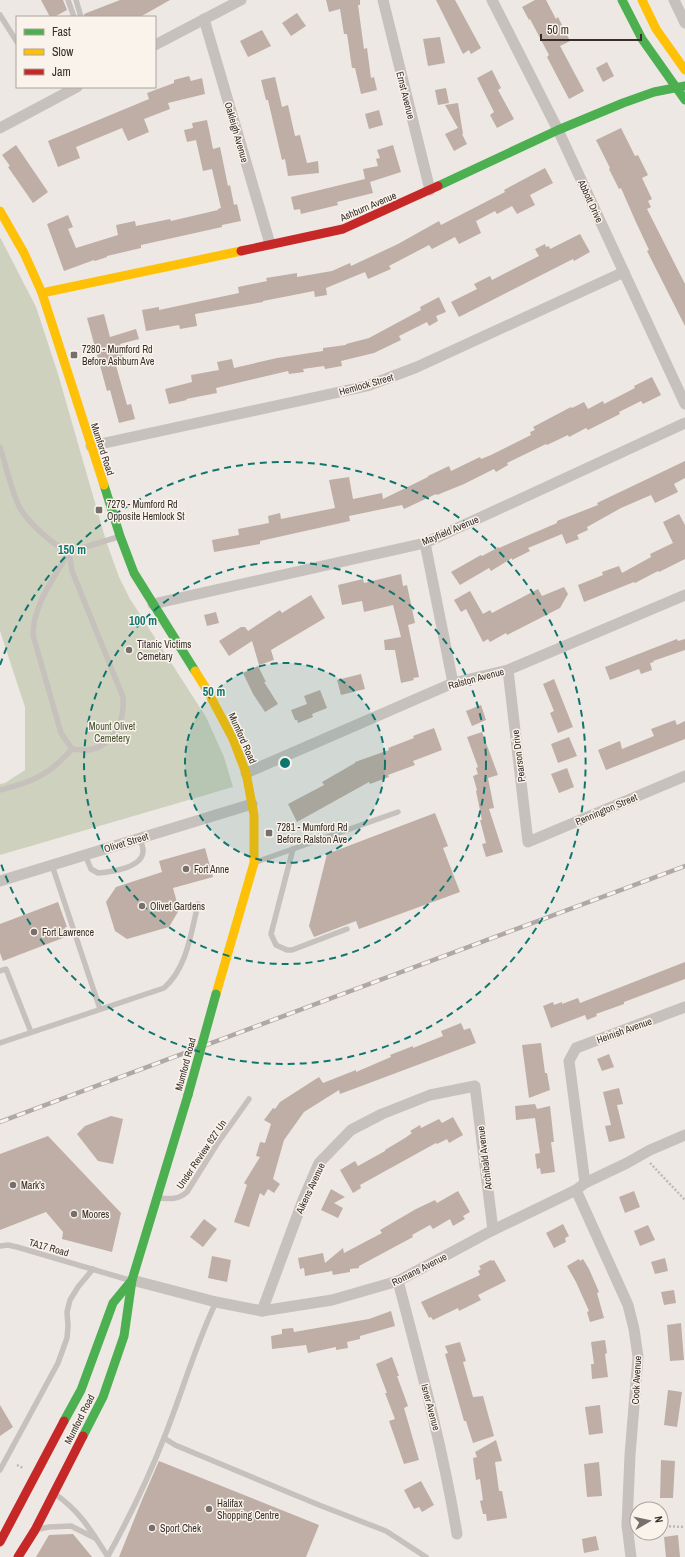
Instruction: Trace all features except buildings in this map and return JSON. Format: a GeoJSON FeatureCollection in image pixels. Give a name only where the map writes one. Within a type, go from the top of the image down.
{"type":"FeatureCollection","features":[{"type":"Feature","properties":{"kind":"main road"},"geometry":{"type":"LineString","coordinates":[[622,0],[642,39],[685,100]]}},
{"type":"Feature","properties":{"kind":"main road"},"geometry":{"type":"LineString","coordinates":[[642,0],[656,29],[685,70]]}},
{"type":"Feature","properties":{"kind":"main road","name":"Ashburn Avenue"},"geometry":{"type":"LineString","coordinates":[[42,293],[342,229],[361,222],[558,130],[654,92],[685,86]]}},
{"type":"Feature","properties":{"kind":"main road","name":"Mumford Road"},"geometry":{"type":"LineString","coordinates":[[0,211],[24,253],[42,293],[120,536],[134,573],[207,690],[232,739],[246,773],[254,815],[254,863],[188,1095],[132,1280],[124,1336],[104,1397],[35,1530],[18,1557]]}},
{"type":"Feature","properties":{"kind":"main road","name":"Mumford Road"},"geometry":{"type":"LineString","coordinates":[[0,1542],[81,1390],[113,1302],[132,1280]]}},
{"type":"Feature","properties":{"kind":"street"},"geometry":{"type":"LineString","coordinates":[[156,44],[240,0]]}},
{"type":"Feature","properties":{"kind":"street","name":"Ernst Avenue"},"geometry":{"type":"LineString","coordinates":[[383,0],[430,190]]}},
{"type":"Feature","properties":{"kind":"street","name":"Abbott Drive"},"geometry":{"type":"LineString","coordinates":[[492,0],[558,130],[685,404]]}},
{"type":"Feature","properties":{"kind":"street"},"geometry":{"type":"LineString","coordinates":[[674,0],[685,23]]}},
{"type":"Feature","properties":{"kind":"street","name":"Oakleigh Avenue"},"geometry":{"type":"LineString","coordinates":[[204,19],[270,244]]}},
{"type":"Feature","properties":{"kind":"street"},"geometry":{"type":"LineString","coordinates":[[0,128],[69,89]]}},
{"type":"Feature","properties":{"kind":"street","name":"Hemlock Street"},"geometry":{"type":"LineString","coordinates":[[91,446],[367,386],[417,367],[624,272]]}},
{"type":"Feature","properties":{"kind":"street","name":"Mayfield Avenue"},"geometry":{"type":"LineString","coordinates":[[153,604],[425,543],[685,423]]}},
{"type":"Feature","properties":{"kind":"street"},"geometry":{"type":"LineString","coordinates":[[425,543],[453,683]]}},
{"type":"Feature","properties":{"kind":"street","name":"Ralston Avenue"},"geometry":{"type":"LineString","coordinates":[[246,773],[453,683],[508,670],[685,595]]}},
{"type":"Feature","properties":{"kind":"street","name":"Pearson Drive"},"geometry":{"type":"LineString","coordinates":[[508,670],[528,842]]}},
{"type":"Feature","properties":{"kind":"street","name":"Pennington Street"},"geometry":{"type":"LineString","coordinates":[[528,842],[685,776]]}},
{"type":"Feature","properties":{"kind":"street","name":"Olivet Street"},"geometry":{"type":"LineString","coordinates":[[0,881],[252,804]]}},
{"type":"Feature","properties":{"kind":"street","name":"Heinish Avenue"},"geometry":{"type":"LineString","coordinates":[[585,1183],[569,1061],[576,1048],[685,1007]]}},
{"type":"Feature","properties":{"kind":"street","name":"Archibald Avenue"},"geometry":{"type":"LineString","coordinates":[[476,1086],[493,1230]]}},
{"type":"Feature","properties":{"kind":"street","name":"Aikens Avenue"},"geometry":{"type":"LineString","coordinates":[[262,1311],[303,1200],[319,1163],[351,1130],[382,1114],[430,1095],[476,1086]]}},
{"type":"Feature","properties":{"kind":"street","name":"Romans Avenue"},"geometry":{"type":"LineString","coordinates":[[132,1280],[216,1302],[262,1311],[332,1300],[398,1281],[493,1230],[576,1190],[585,1183],[642,1154],[685,1135]]}},
{"type":"Feature","properties":{"kind":"street","name":"Cook Avenue"},"geometry":{"type":"LineString","coordinates":[[576,1190],[628,1305],[634,1329],[638,1357],[627,1525],[631,1557]]}},
{"type":"Feature","properties":{"kind":"street","name":"Isner Avenue"},"geometry":{"type":"LineString","coordinates":[[398,1281],[439,1438],[457,1534]]}},
{"type":"Feature","properties":{"kind":"lane"},"geometry":{"type":"LineString","coordinates":[[68,0],[74,16]]}},
{"type":"Feature","properties":{"kind":"lane"},"geometry":{"type":"LineString","coordinates":[[76,0],[81,16]]}},
{"type":"Feature","properties":{"kind":"lane"},"geometry":{"type":"LineString","coordinates":[[0,15],[16,40]]}},
{"type":"Feature","properties":{"kind":"lane"},"geometry":{"type":"LineString","coordinates":[[0,447],[20,508],[41,533],[60,549],[68,552],[120,536]]}},
{"type":"Feature","properties":{"kind":"lane"},"geometry":{"type":"LineString","coordinates":[[68,552],[72,571],[123,697],[124,709],[121,720],[109,741],[88,750],[72,749]]}},
{"type":"Feature","properties":{"kind":"lane"},"geometry":{"type":"LineString","coordinates":[[68,552],[36,611],[33,624],[33,635],[61,733],[72,749]]}},
{"type":"Feature","properties":{"kind":"lane"},"geometry":{"type":"LineString","coordinates":[[0,790],[22,785],[38,778],[61,762],[72,749]]}},
{"type":"Feature","properties":{"kind":"lane"},"geometry":{"type":"LineString","coordinates":[[254,863],[398,812]]}},
{"type":"Feature","properties":{"kind":"lane"},"geometry":{"type":"LineString","coordinates":[[85,855],[91,869],[98,873],[116,871],[132,866],[141,858],[143,851],[140,838]]}},
{"type":"Feature","properties":{"kind":"lane"},"geometry":{"type":"LineString","coordinates":[[293,849],[271,934],[276,945],[287,950],[292,950],[347,929]]}},
{"type":"Feature","properties":{"kind":"lane"},"geometry":{"type":"LineString","coordinates":[[52,865],[100,1009]]}},
{"type":"Feature","properties":{"kind":"lane"},"geometry":{"type":"LineString","coordinates":[[0,1043],[164,988],[172,980],[187,950],[198,904]]}},
{"type":"Feature","properties":{"kind":"lane"},"geometry":{"type":"LineString","coordinates":[[0,971],[6,969],[31,1032]]}},
{"type":"Feature","properties":{"kind":"lane","name":"Under Review 627 Un"},"geometry":{"type":"LineString","coordinates":[[157,1198],[175,1199],[183,1196],[187,1192],[217,1144],[249,1099]]}},
{"type":"Feature","properties":{"kind":"lane","name":"TA17 Road"},"geometry":{"type":"LineString","coordinates":[[0,1246],[8,1245],[17,1247],[132,1280]]}},
{"type":"Feature","properties":{"kind":"lane"},"geometry":{"type":"LineString","coordinates":[[0,1470],[58,1363],[67,1338],[67,1312],[70,1300],[78,1287],[93,1269]]}},
{"type":"Feature","properties":{"kind":"lane"},"geometry":{"type":"LineString","coordinates":[[108,1557],[133,1509],[164,1438],[204,1327],[216,1302]]}},
{"type":"Feature","properties":{"kind":"lane"},"geometry":{"type":"LineString","coordinates":[[164,1438],[319,1505],[386,1531],[426,1557]]}},
{"type":"Feature","properties":{"kind":"lane"},"geometry":{"type":"LineString","coordinates":[[54,1493],[67,1502],[83,1518],[108,1557]]}},
{"type":"Feature","properties":{"kind":"lane"},"geometry":{"type":"LineString","coordinates":[[35,1530],[49,1527],[71,1526],[97,1539]]}},
{"type":"Feature","properties":{"kind":"path"},"geometry":{"type":"LineString","coordinates":[[642,1154],[685,1200]]}},
{"type":"Feature","properties":{"kind":"path"},"geometry":{"type":"LineString","coordinates":[[17,1465],[26,1469]]}},
{"type":"Feature","properties":{"kind":"path"},"geometry":{"type":"LineString","coordinates":[[669,1526],[685,1527]]}},
{"type":"Feature","properties":{"kind":"green space","name":"Mount Olivet Cemetery"},"geometry":{"type":"Polygon","coordinates":[[[0,237],[36,307],[58,374],[106,541],[119,577],[130,599],[206,717],[224,757],[233,787],[0,855],[0,784],[5,783],[25,770],[25,707],[0,631],[0,237]]]}},
{"type":"Feature","properties":{"kind":"railway"},"geometry":{"type":"LineString","coordinates":[[0,1122],[685,866]]}},
{"type":"Feature","properties":{"kind":"traffic: fast"},"geometry":{"type":"LineString","coordinates":[[622,0],[642,39],[685,100]]}},
{"type":"Feature","properties":{"kind":"traffic: fast"},"geometry":{"type":"LineString","coordinates":[[438,186],[558,130],[623,103],[654,92],[685,86]]}},
{"type":"Feature","properties":{"kind":"traffic: fast"},"geometry":{"type":"LineString","coordinates":[[104,485],[120,536],[134,573],[195,671]]}},
{"type":"Feature","properties":{"kind":"traffic: fast"},"geometry":{"type":"LineString","coordinates":[[188,1095],[216,994]]}},
{"type":"Feature","properties":{"kind":"traffic: fast"},"geometry":{"type":"LineString","coordinates":[[83,1436],[103,1397],[124,1336],[132,1280],[188,1095]]}},
{"type":"Feature","properties":{"kind":"traffic: fast"},"geometry":{"type":"LineString","coordinates":[[64,1421],[81,1390],[113,1303],[132,1280]]}},
{"type":"Feature","properties":{"kind":"traffic: slow"},"geometry":{"type":"LineString","coordinates":[[642,0],[656,29],[685,70]]}},
{"type":"Feature","properties":{"kind":"traffic: slow"},"geometry":{"type":"LineString","coordinates":[[0,211],[24,253],[42,293],[104,485]]}},
{"type":"Feature","properties":{"kind":"traffic: slow"},"geometry":{"type":"LineString","coordinates":[[42,293],[241,251]]}},
{"type":"Feature","properties":{"kind":"traffic: slow"},"geometry":{"type":"LineString","coordinates":[[195,671],[207,690],[233,739],[246,773],[254,815],[254,863],[216,994]]}},
{"type":"Feature","properties":{"kind":"traffic: jam"},"geometry":{"type":"LineString","coordinates":[[241,251],[343,229],[438,186]]}},
{"type":"Feature","properties":{"kind":"traffic: jam"},"geometry":{"type":"LineString","coordinates":[[0,1542],[64,1421]]}},
{"type":"Feature","properties":{"kind":"traffic: jam"},"geometry":{"type":"LineString","coordinates":[[18,1557],[35,1530],[83,1436]]}},
{"type":"Feature","properties":{"kind":"place","name":"7280 - Mumford Rd Before Ashburn Ave"},"geometry":{"type":"Point","coordinates":[74,355]}},
{"type":"Feature","properties":{"kind":"place","name":"7279 - Mumford Rd Opposite Hemlock St"},"geometry":{"type":"Point","coordinates":[99,510]}},
{"type":"Feature","properties":{"kind":"place","name":"Titanic Victims Cemetary"},"geometry":{"type":"Point","coordinates":[129,650]}},
{"type":"Feature","properties":{"kind":"place","name":"7281 - Mumford Rd Before Ralston Ave"},"geometry":{"type":"Point","coordinates":[269,833]}},
{"type":"Feature","properties":{"kind":"place","name":"Fort Anne"},"geometry":{"type":"Point","coordinates":[186,869]}},
{"type":"Feature","properties":{"kind":"place","name":"Olivet Gardens"},"geometry":{"type":"Point","coordinates":[142,906]}},
{"type":"Feature","properties":{"kind":"place","name":"Fort Lawrence"},"geometry":{"type":"Point","coordinates":[34,932]}},
{"type":"Feature","properties":{"kind":"place","name":"Mark's"},"geometry":{"type":"Point","coordinates":[13,1185]}},
{"type":"Feature","properties":{"kind":"place","name":"Moores"},"geometry":{"type":"Point","coordinates":[74,1214]}},
{"type":"Feature","properties":{"kind":"place","name":"Halifax Shopping Centre"},"geometry":{"type":"Point","coordinates":[209,1509]}},
{"type":"Feature","properties":{"kind":"place","name":"Sport Chek"},"geometry":{"type":"Point","coordinates":[152,1528]}}]}
